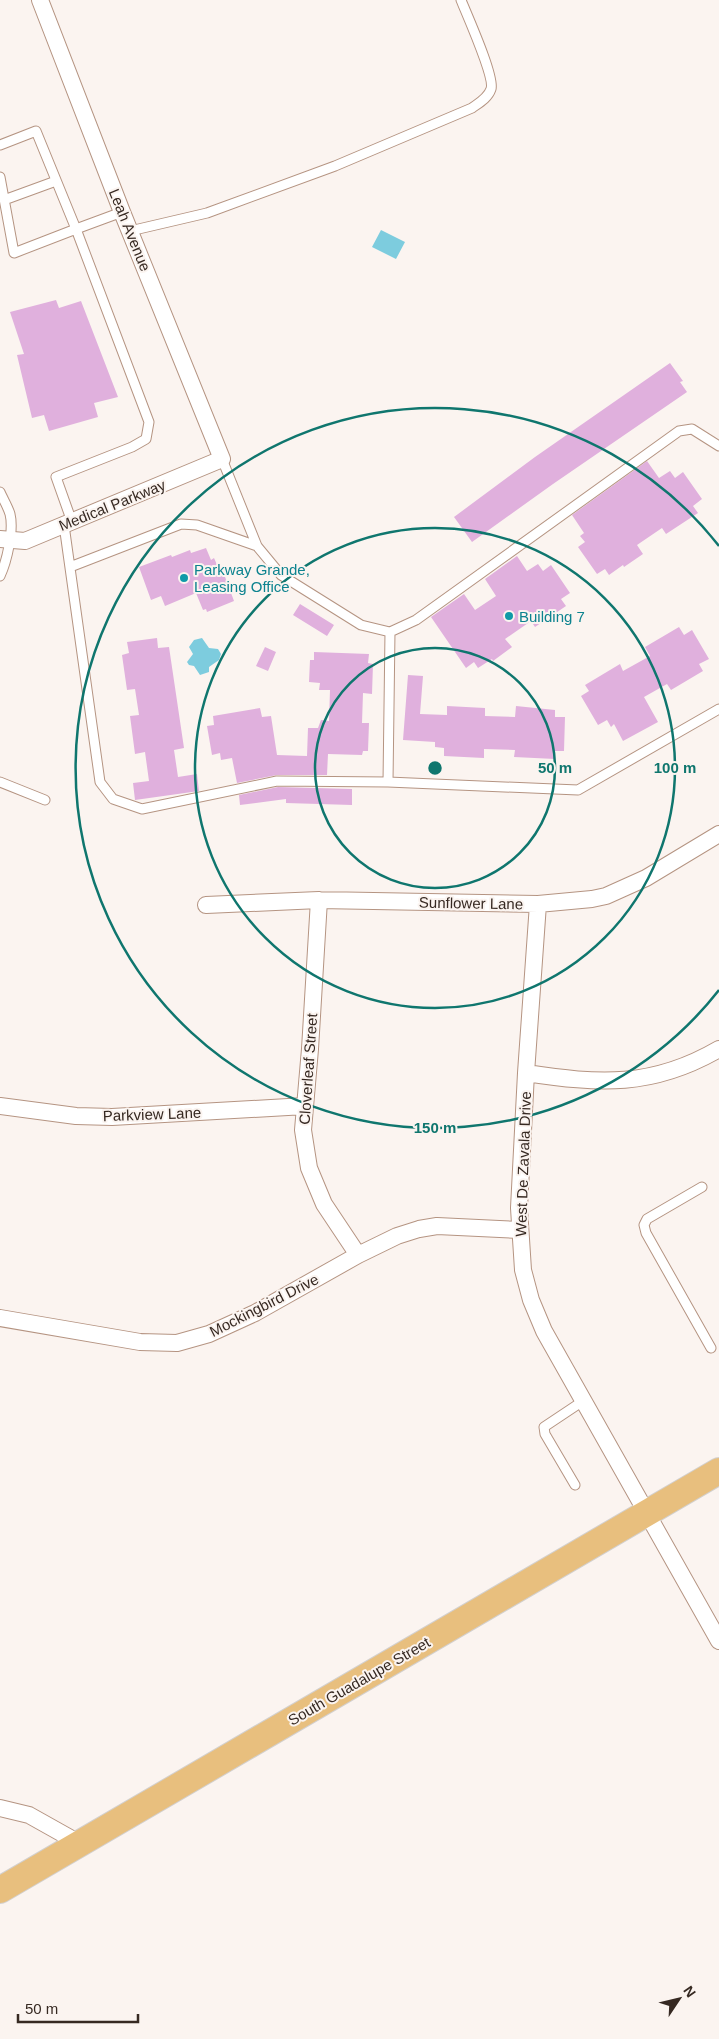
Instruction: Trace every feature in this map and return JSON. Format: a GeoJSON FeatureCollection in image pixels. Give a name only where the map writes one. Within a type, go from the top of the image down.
{"type":"FeatureCollection","features":[{"type":"Feature","properties":{"kind":"main road","name":"South Guadalupe Street"},"geometry":{"type":"LineString","coordinates":[[0,1890],[719,1472]]}},
{"type":"Feature","properties":{"kind":"street","name":"Leah Avenue"},"geometry":{"type":"LineString","coordinates":[[40,0],[122,212],[222,459]]}},
{"type":"Feature","properties":{"kind":"street","name":"Medical Parkway"},"geometry":{"type":"LineString","coordinates":[[5,539],[24,541],[222,459]]}},
{"type":"Feature","properties":{"kind":"street","name":"Sunflower Lane"},"geometry":{"type":"LineString","coordinates":[[206,905],[319,900],[538,904],[606,896],[646,878],[719,834]]}},
{"type":"Feature","properties":{"kind":"street","name":"Cloverleaf Street"},"geometry":{"type":"LineString","coordinates":[[319,900],[304,1130],[309,1168],[324,1204],[358,1255]]}},
{"type":"Feature","properties":{"kind":"street","name":"West De Zavala Drive"},"geometry":{"type":"LineString","coordinates":[[538,904],[526,1073],[520,1230],[523,1270],[531,1300],[544,1331],[719,1641]]}},
{"type":"Feature","properties":{"kind":"street"},"geometry":{"type":"LineString","coordinates":[[526,1073],[578,1081],[635,1080],[666,1073],[699,1061],[719,1049]]}},
{"type":"Feature","properties":{"kind":"street","name":"Parkview Lane"},"geometry":{"type":"LineString","coordinates":[[0,1106],[76,1116],[112,1117],[305,1106]]}},
{"type":"Feature","properties":{"kind":"street","name":"Mockingbird Drive"},"geometry":{"type":"LineString","coordinates":[[0,1318],[140,1342],[177,1343],[210,1334],[397,1236],[437,1226],[520,1230]]}},
{"type":"Feature","properties":{"kind":"street"},"geometry":{"type":"LineString","coordinates":[[0,1808],[29,1815],[80,1843]]}},
{"type":"Feature","properties":{"kind":"lane"},"geometry":{"type":"LineString","coordinates":[[130,231],[206,213],[335,166],[472,108],[488,96],[492,87],[489,70],[461,0]]}},
{"type":"Feature","properties":{"kind":"lane"},"geometry":{"type":"LineString","coordinates":[[0,145],[36,131],[149,422],[146,439],[132,447],[56,478],[68,523],[70,567],[100,782],[113,799],[142,809],[277,781],[388,782],[578,790],[719,709]]}},
{"type":"Feature","properties":{"kind":"lane"},"geometry":{"type":"LineString","coordinates":[[0,177],[14,253],[122,212]]}},
{"type":"Feature","properties":{"kind":"lane"},"geometry":{"type":"LineString","coordinates":[[4,200],[56,181]]}},
{"type":"Feature","properties":{"kind":"lane"},"geometry":{"type":"LineString","coordinates":[[222,459],[257,546],[281,576],[361,625],[390,632],[416,620],[679,431],[692,429],[719,446]]}},
{"type":"Feature","properties":{"kind":"lane"},"geometry":{"type":"LineString","coordinates":[[0,492],[10,515],[5,539],[5,564],[0,576]]}},
{"type":"Feature","properties":{"kind":"lane"},"geometry":{"type":"LineString","coordinates":[[70,567],[181,524],[197,525],[257,546]]}},
{"type":"Feature","properties":{"kind":"lane"},"geometry":{"type":"LineString","coordinates":[[388,782],[390,632]]}},
{"type":"Feature","properties":{"kind":"lane"},"geometry":{"type":"LineString","coordinates":[[0,782],[45,800]]}},
{"type":"Feature","properties":{"kind":"lane"},"geometry":{"type":"LineString","coordinates":[[702,1187],[647,1219],[644,1225],[646,1233],[711,1348]]}},
{"type":"Feature","properties":{"kind":"lane"},"geometry":{"type":"LineString","coordinates":[[575,1485],[544,1434],[544,1427],[583,1401]]}},
{"type":"Feature","properties":{"kind":"water"},"geometry":{"type":"Polygon","coordinates":[[[381,230],[405,242],[396,259],[372,247],[381,230]]]}},
{"type":"Feature","properties":{"kind":"water"},"geometry":{"type":"Polygon","coordinates":[[[202,638],[209,648],[218,649],[221,654],[219,660],[209,667],[209,672],[200,675],[194,666],[189,665],[187,662],[193,654],[189,647],[194,640],[202,638]]]}},
{"type":"Feature","properties":{"kind":"building"},"geometry":{"type":"Polygon","coordinates":[[[56,300],[59,308],[81,301],[118,397],[94,403],[98,417],[49,431],[44,415],[32,418],[17,355],[24,354],[10,312],[56,300]]]}},
{"type":"Feature","properties":{"kind":"building"},"geometry":{"type":"Polygon","coordinates":[[[670,363],[683,381],[680,382],[687,392],[472,542],[454,517],[535,457],[670,363]]]}},
{"type":"Feature","properties":{"kind":"building"},"geometry":{"type":"Polygon","coordinates":[[[647,461],[659,478],[670,471],[675,478],[683,472],[702,499],[693,506],[698,513],[666,534],[662,528],[637,545],[643,554],[624,567],[623,565],[609,575],[605,569],[597,574],[578,547],[585,542],[580,536],[584,533],[572,515],[647,461]]]}},
{"type":"Feature","properties":{"kind":"building","name":"Parkway Grande, Leasing Office"},"geometry":{"type":"Polygon","coordinates":[[[206,548],[211,560],[214,558],[218,567],[221,566],[234,601],[207,612],[206,609],[203,610],[196,593],[165,606],[161,596],[151,600],[139,567],[171,555],[172,557],[190,550],[191,553],[206,548]]]}},
{"type":"Feature","properties":{"kind":"building","name":"Building 7"},"geometry":{"type":"Polygon","coordinates":[[[517,556],[527,571],[538,564],[543,571],[551,565],[570,593],[561,599],[566,606],[535,627],[531,621],[505,639],[512,647],[493,661],[492,659],[478,668],[474,662],[466,668],[431,617],[464,594],[475,610],[496,596],[485,579],[517,556]]]}},
{"type":"Feature","properties":{"kind":"building"},"geometry":{"type":"Polygon","coordinates":[[[300,604],[334,625],[327,636],[293,615],[300,604]]]}},
{"type":"Feature","properties":{"kind":"building"},"geometry":{"type":"Polygon","coordinates":[[[679,627],[684,635],[692,630],[709,659],[699,664],[703,671],[671,690],[667,684],[644,697],[658,722],[623,741],[614,724],[611,727],[607,720],[598,725],[581,696],[589,691],[585,685],[620,664],[623,671],[650,656],[645,647],[679,627]]]}},
{"type":"Feature","properties":{"kind":"building"},"geometry":{"type":"Polygon","coordinates":[[[157,638],[158,648],[169,647],[184,748],[174,750],[178,777],[197,774],[199,791],[135,800],[133,783],[149,781],[145,752],[135,754],[130,716],[139,715],[135,689],[127,690],[122,655],[129,653],[127,642],[157,638]]]}},
{"type":"Feature","properties":{"kind":"building"},"geometry":{"type":"Polygon","coordinates":[[[265,647],[276,652],[268,671],[256,666],[265,647]]]}},
{"type":"Feature","properties":{"kind":"building"},"geometry":{"type":"Polygon","coordinates":[[[314,652],[369,654],[368,663],[373,664],[372,694],[363,693],[362,723],[369,723],[368,751],[363,751],[362,755],[328,754],[327,775],[277,775],[237,783],[232,758],[221,760],[220,753],[212,755],[207,726],[214,725],[213,716],[260,708],[262,717],[271,716],[277,755],[307,756],[308,728],[318,728],[321,720],[329,721],[330,690],[319,690],[320,683],[309,682],[310,660],[314,660],[314,652]]]}},
{"type":"Feature","properties":{"kind":"building"},"geometry":{"type":"Polygon","coordinates":[[[408,675],[423,676],[420,714],[447,715],[447,706],[485,708],[485,716],[515,717],[516,706],[555,710],[555,717],[565,717],[564,751],[555,751],[555,759],[514,757],[515,750],[484,749],[484,758],[444,756],[444,748],[435,747],[435,742],[403,740],[408,675]]]}},
{"type":"Feature","properties":{"kind":"building"},"geometry":{"type":"Polygon","coordinates":[[[278,787],[352,789],[352,805],[286,803],[286,799],[240,805],[239,795],[278,787]]]}},
{"type":"Feature","properties":{"kind":"place","name":"Parkway Grande, Leasing Office"},"geometry":{"type":"Point","coordinates":[184,578]}},
{"type":"Feature","properties":{"kind":"place","name":"Building 7"},"geometry":{"type":"Point","coordinates":[509,616]}}]}
